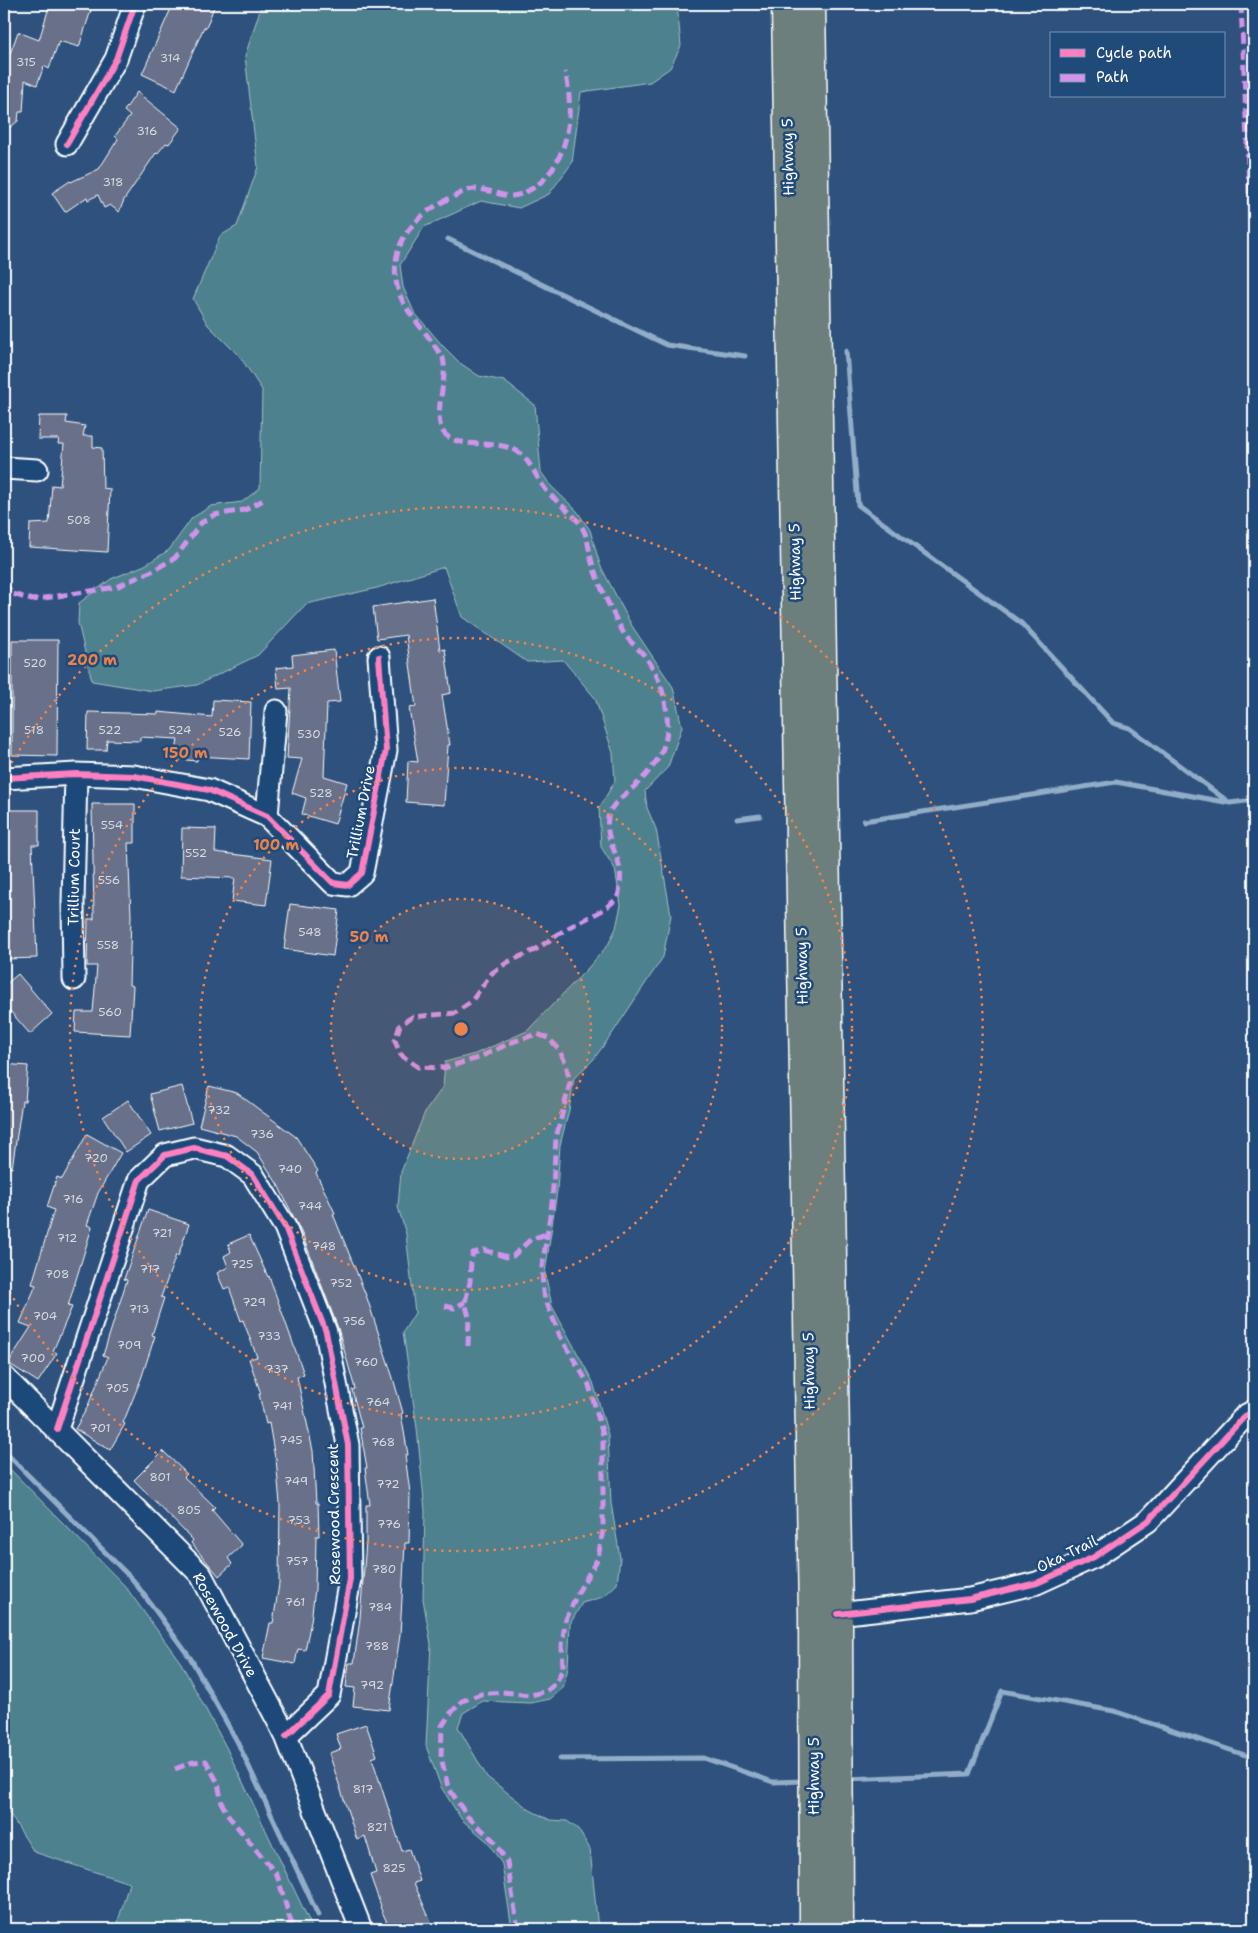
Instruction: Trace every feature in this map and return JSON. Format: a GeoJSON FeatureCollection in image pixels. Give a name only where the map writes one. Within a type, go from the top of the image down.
{"type":"FeatureCollection","features":[{"type":"Feature","properties":{"kind":"highway","name":"Highway 5"},"geometry":{"type":"LineString","coordinates":[[786,4],[813,1596],[814,1929]]}},
{"type":"Feature","properties":{"kind":"highway","name":"Highway 5"},"geometry":{"type":"LineString","coordinates":[[811,4],[838,1614],[839,1929]]}},
{"type":"Feature","properties":{"kind":"street"},"geometry":{"type":"LineString","coordinates":[[67,144],[116,58],[135,4]]}},
{"type":"Feature","properties":{"kind":"street"},"geometry":{"type":"LineString","coordinates":[[4,468],[37,470]]}},
{"type":"Feature","properties":{"kind":"street","name":"Trillium Drive"},"geometry":{"type":"LineString","coordinates":[[4,778],[76,774],[134,776],[209,790],[267,816],[333,883],[348,885],[362,873],[386,750],[379,657]]}},
{"type":"Feature","properties":{"kind":"street"},"geometry":{"type":"LineString","coordinates":[[267,816],[276,711]]}},
{"type":"Feature","properties":{"kind":"street","name":"Trillium Court"},"geometry":{"type":"LineString","coordinates":[[74,979],[73,903],[76,774]]}},
{"type":"Feature","properties":{"kind":"street","name":"Rosewood Crescent"},"geometry":{"type":"LineString","coordinates":[[57,1429],[139,1180],[165,1155],[194,1148],[227,1156],[253,1175],[285,1227],[326,1332],[348,1445],[350,1579],[329,1695],[286,1736]]}},
{"type":"Feature","properties":{"kind":"street","name":"Rosewood Drive"},"geometry":{"type":"LineString","coordinates":[[4,1377],[201,1575],[286,1736],[361,1929]]}},
{"type":"Feature","properties":{"kind":"street","name":"Oka Trail"},"geometry":{"type":"LineString","coordinates":[[838,1614],[980,1597],[1037,1583],[1094,1557],[1148,1521],[1245,1416],[1254,1411]]}},
{"type":"Feature","properties":{"kind":"green space"},"geometry":{"type":"Polygon","coordinates":[[[262,4],[677,4],[681,46],[670,68],[650,82],[581,92],[572,163],[549,194],[519,208],[481,201],[424,227],[400,265],[403,287],[414,312],[442,345],[460,363],[479,376],[504,381],[535,405],[541,472],[551,486],[577,511],[590,530],[600,565],[632,626],[673,687],[682,727],[668,767],[645,791],[647,808],[656,829],[671,915],[663,957],[593,1060],[574,1078],[569,1110],[560,1145],[557,1191],[545,1273],[552,1306],[593,1382],[608,1435],[611,1503],[620,1558],[617,1584],[603,1597],[582,1603],[570,1624],[568,1668],[563,1688],[550,1699],[531,1703],[483,1701],[463,1713],[458,1727],[487,1777],[530,1810],[550,1820],[567,1821],[578,1829],[590,1849],[598,1929],[512,1929],[502,1864],[488,1842],[462,1820],[441,1787],[426,1746],[431,1644],[423,1599],[425,1511],[417,1428],[403,1332],[415,1313],[406,1234],[398,1207],[401,1172],[425,1112],[443,1087],[445,1062],[475,1054],[527,1031],[608,945],[616,928],[621,905],[615,869],[601,847],[599,808],[615,781],[613,753],[595,698],[563,660],[527,662],[462,617],[444,567],[377,588],[306,604],[258,655],[197,685],[153,691],[92,681],[78,623],[79,603],[111,579],[145,565],[169,550],[192,518],[211,506],[242,502],[260,488],[262,390],[241,358],[208,325],[193,299],[220,236],[237,226],[258,167],[245,56],[262,4]]]}},
{"type":"Feature","properties":{"kind":"green space"},"geometry":{"type":"Polygon","coordinates":[[[4,1463],[125,1586],[181,1663],[226,1747],[313,1929],[123,1929],[118,1922],[129,1883],[34,1852],[4,1805],[4,1463]]]}},
{"type":"Feature","properties":{"kind":"building"},"geometry":{"type":"Polygon","coordinates":[[[50,4],[93,4],[79,47],[59,41],[49,69],[44,66],[37,85],[25,80],[23,112],[19,112],[18,121],[4,132],[4,70],[18,32],[39,40],[50,4]]]}},
{"type":"Feature","properties":{"kind":"building"},"geometry":{"type":"Polygon","coordinates":[[[173,4],[215,4],[206,28],[204,27],[176,90],[142,74],[173,4]]]}},
{"type":"Feature","properties":{"kind":"building"},"geometry":{"type":"Polygon","coordinates":[[[137,92],[181,128],[169,144],[166,143],[156,153],[124,200],[119,212],[110,205],[104,208],[98,195],[88,200],[87,197],[65,212],[52,193],[70,181],[99,169],[118,139],[115,136],[130,116],[124,111],[137,92]]]}},
{"type":"Feature","properties":{"kind":"building"},"geometry":{"type":"Polygon","coordinates":[[[39,416],[67,416],[66,423],[85,426],[83,436],[93,436],[93,447],[102,448],[103,488],[110,489],[107,552],[29,547],[30,524],[49,523],[52,485],[60,486],[64,444],[58,444],[59,439],[38,439],[39,416]]]}},
{"type":"Feature","properties":{"kind":"building"},"geometry":{"type":"Polygon","coordinates":[[[433,598],[440,650],[445,649],[451,693],[442,695],[450,745],[448,745],[444,805],[406,802],[408,761],[418,762],[409,708],[416,707],[406,635],[377,639],[373,607],[433,598]]]}},
{"type":"Feature","properties":{"kind":"building"},"geometry":{"type":"Polygon","coordinates":[[[12,640],[58,640],[57,756],[12,755],[12,640]]]}},
{"type":"Feature","properties":{"kind":"building"},"geometry":{"type":"Polygon","coordinates":[[[334,650],[340,702],[327,703],[324,776],[347,783],[335,824],[302,814],[306,798],[292,793],[302,759],[287,758],[291,688],[278,689],[276,668],[293,666],[292,655],[334,650]]]}},
{"type":"Feature","properties":{"kind":"building"},"geometry":{"type":"Polygon","coordinates":[[[213,700],[251,702],[249,759],[197,756],[197,761],[175,759],[178,739],[140,737],[140,741],[107,740],[106,750],[87,750],[88,712],[158,714],[158,712],[212,717],[213,700]]]}},
{"type":"Feature","properties":{"kind":"building"},"geometry":{"type":"Polygon","coordinates":[[[92,804],[135,804],[135,843],[128,843],[131,916],[129,985],[133,986],[130,1035],[75,1032],[76,1012],[93,1012],[97,966],[87,966],[88,919],[94,919],[92,804]]]}},
{"type":"Feature","properties":{"kind":"building"},"geometry":{"type":"Polygon","coordinates":[[[7,810],[39,810],[39,845],[32,845],[37,958],[6,959],[4,920],[7,920],[4,857],[6,857],[7,810]]]}},
{"type":"Feature","properties":{"kind":"building"},"geometry":{"type":"Polygon","coordinates":[[[182,828],[216,829],[215,852],[272,859],[266,905],[232,901],[235,878],[181,876],[182,828]]]}},
{"type":"Feature","properties":{"kind":"building"},"geometry":{"type":"Polygon","coordinates":[[[290,904],[339,910],[333,956],[284,949],[290,904]]]}},
{"type":"Feature","properties":{"kind":"building"},"geometry":{"type":"Polygon","coordinates":[[[18,974],[52,1014],[30,1034],[4,1004],[4,986],[18,974]]]}},
{"type":"Feature","properties":{"kind":"building"},"geometry":{"type":"Polygon","coordinates":[[[4,1064],[28,1066],[25,1101],[22,1101],[12,1168],[4,1167],[4,1064]]]}},
{"type":"Feature","properties":{"kind":"building"},"geometry":{"type":"Polygon","coordinates":[[[182,1086],[192,1123],[160,1131],[150,1094],[182,1086]]]}},
{"type":"Feature","properties":{"kind":"building"},"geometry":{"type":"Polygon","coordinates":[[[209,1086],[237,1093],[296,1137],[318,1171],[316,1173],[335,1213],[333,1214],[367,1298],[393,1378],[403,1413],[401,1414],[408,1455],[405,1455],[410,1493],[409,1543],[405,1543],[400,1635],[389,1710],[353,1706],[355,1688],[346,1687],[349,1663],[354,1663],[360,1618],[366,1542],[366,1505],[370,1505],[365,1468],[367,1468],[360,1428],[362,1428],[352,1390],[355,1389],[338,1328],[302,1234],[278,1185],[257,1152],[236,1136],[199,1126],[209,1086]]]}},
{"type":"Feature","properties":{"kind":"building"},"geometry":{"type":"Polygon","coordinates":[[[128,1100],[151,1135],[126,1152],[103,1117],[128,1100]]]}},
{"type":"Feature","properties":{"kind":"building"},"geometry":{"type":"Polygon","coordinates":[[[87,1134],[121,1153],[98,1193],[87,1225],[92,1227],[68,1306],[72,1307],[53,1351],[57,1353],[38,1382],[8,1363],[31,1327],[20,1323],[36,1285],[32,1284],[54,1210],[47,1207],[57,1177],[62,1179],[87,1134]]]}},
{"type":"Feature","properties":{"kind":"building"},"geometry":{"type":"Polygon","coordinates":[[[148,1210],[189,1224],[161,1297],[164,1298],[152,1335],[155,1336],[141,1379],[123,1423],[125,1424],[110,1450],[75,1429],[87,1408],[108,1357],[103,1355],[127,1280],[124,1279],[148,1210]]]}},
{"type":"Feature","properties":{"kind":"building"},"geometry":{"type":"Polygon","coordinates":[[[249,1235],[269,1276],[304,1374],[297,1377],[313,1451],[319,1536],[316,1536],[315,1589],[305,1650],[298,1649],[295,1664],[263,1658],[270,1623],[273,1623],[279,1584],[280,1504],[276,1458],[269,1423],[266,1424],[259,1394],[261,1394],[249,1359],[257,1357],[229,1287],[224,1289],[217,1273],[228,1267],[224,1256],[231,1252],[228,1244],[249,1235]]]}},
{"type":"Feature","properties":{"kind":"building"},"geometry":{"type":"Polygon","coordinates":[[[163,1451],[187,1474],[184,1477],[215,1507],[212,1510],[242,1545],[228,1558],[232,1564],[219,1576],[191,1543],[193,1540],[134,1480],[163,1451]]]}},
{"type":"Feature","properties":{"kind":"building"},"geometry":{"type":"Polygon","coordinates":[[[366,1724],[377,1756],[372,1758],[402,1851],[409,1849],[420,1881],[414,1883],[434,1929],[390,1929],[380,1907],[370,1875],[376,1873],[365,1836],[357,1840],[329,1753],[341,1749],[336,1734],[366,1724]]]}},
{"type":"Feature","properties":{"kind":"waterway"},"geometry":{"type":"LineString","coordinates":[[448,239],[667,345],[745,356]]}},
{"type":"Feature","properties":{"kind":"waterway"},"geometry":{"type":"LineString","coordinates":[[846,351],[858,505],[1021,623],[1113,723],[1129,728],[1230,803]]}},
{"type":"Feature","properties":{"kind":"waterway"},"geometry":{"type":"LineString","coordinates":[[864,821],[1116,782],[1230,803],[1254,800]]}},
{"type":"Feature","properties":{"kind":"waterway"},"geometry":{"type":"LineString","coordinates":[[737,819],[760,816]]}},
{"type":"Feature","properties":{"kind":"waterway"},"geometry":{"type":"LineString","coordinates":[[4,1451],[133,1580],[191,1659],[237,1741],[318,1915]]}},
{"type":"Feature","properties":{"kind":"waterway"},"geometry":{"type":"LineString","coordinates":[[846,1779],[969,1774],[1002,1691],[1114,1711],[1254,1758]]}},
{"type":"Feature","properties":{"kind":"waterway"},"geometry":{"type":"LineString","coordinates":[[560,1759],[704,1758],[773,1782],[805,1781]]}},
{"type":"Feature","properties":{"kind":"marked path"},"geometry":{"type":"LineString","coordinates":[[1241,4],[1254,301]]}},
{"type":"Feature","properties":{"kind":"marked path"},"geometry":{"type":"LineString","coordinates":[[518,1929],[507,1862],[493,1840],[467,1816],[448,1787],[441,1757],[442,1726],[462,1701],[481,1694],[502,1692],[531,1695],[547,1691],[556,1683],[563,1668],[562,1646],[565,1622],[577,1594],[598,1558],[603,1530],[603,1435],[589,1385],[560,1336],[543,1293],[542,1267],[552,1203],[556,1138],[570,1083],[566,1064],[559,1049],[548,1038],[537,1034],[512,1042],[478,1058],[444,1068],[418,1067],[401,1055],[395,1041],[400,1025],[412,1017],[455,1013],[471,1002],[492,973],[508,962],[535,950],[566,929],[603,910],[618,898],[620,874],[608,831],[609,814],[615,804],[645,776],[658,759],[666,739],[667,715],[662,691],[653,668],[644,655],[624,634],[614,615],[593,566],[588,542],[579,523],[546,490],[521,454],[512,449],[492,444],[460,442],[451,439],[444,433],[440,426],[439,417],[444,376],[443,358],[401,298],[396,280],[395,266],[402,241],[408,231],[416,221],[436,205],[463,192],[474,189],[511,196],[517,195],[533,188],[547,176],[556,163],[567,134],[569,102],[565,72]]}},
{"type":"Feature","properties":{"kind":"marked path"},"geometry":{"type":"LineString","coordinates":[[4,583],[13,594],[32,600],[116,587],[152,571],[175,558],[201,523],[214,515],[245,510],[265,499]]}},
{"type":"Feature","properties":{"kind":"marked path"},"geometry":{"type":"LineString","coordinates":[[468,1346],[469,1317],[465,1302],[470,1282],[473,1253],[484,1250],[507,1257],[513,1256],[531,1239],[547,1234]]}},
{"type":"Feature","properties":{"kind":"marked path"},"geometry":{"type":"LineString","coordinates":[[445,1306],[454,1308],[465,1302]]}},
{"type":"Feature","properties":{"kind":"marked path"},"geometry":{"type":"LineString","coordinates":[[175,1769],[193,1762],[206,1761],[218,1783],[222,1804],[230,1818],[277,1875],[293,1929]]}},
{"type":"Feature","properties":{"kind":"cycle path"},"geometry":{"type":"LineString","coordinates":[[67,144],[116,59],[135,4]]}},
{"type":"Feature","properties":{"kind":"cycle path"},"geometry":{"type":"LineString","coordinates":[[4,778],[76,774],[134,776],[209,790],[267,816],[333,883],[348,885],[362,873],[386,750],[379,657]]}},
{"type":"Feature","properties":{"kind":"cycle path"},"geometry":{"type":"LineString","coordinates":[[57,1429],[139,1180],[165,1155],[194,1148],[227,1156],[253,1175],[285,1227],[326,1332],[348,1445],[350,1579],[329,1695],[286,1736]]}},
{"type":"Feature","properties":{"kind":"cycle path"},"geometry":{"type":"LineString","coordinates":[[838,1614],[970,1599],[1037,1583],[1094,1557],[1148,1521],[1245,1416],[1254,1411]]}}]}
